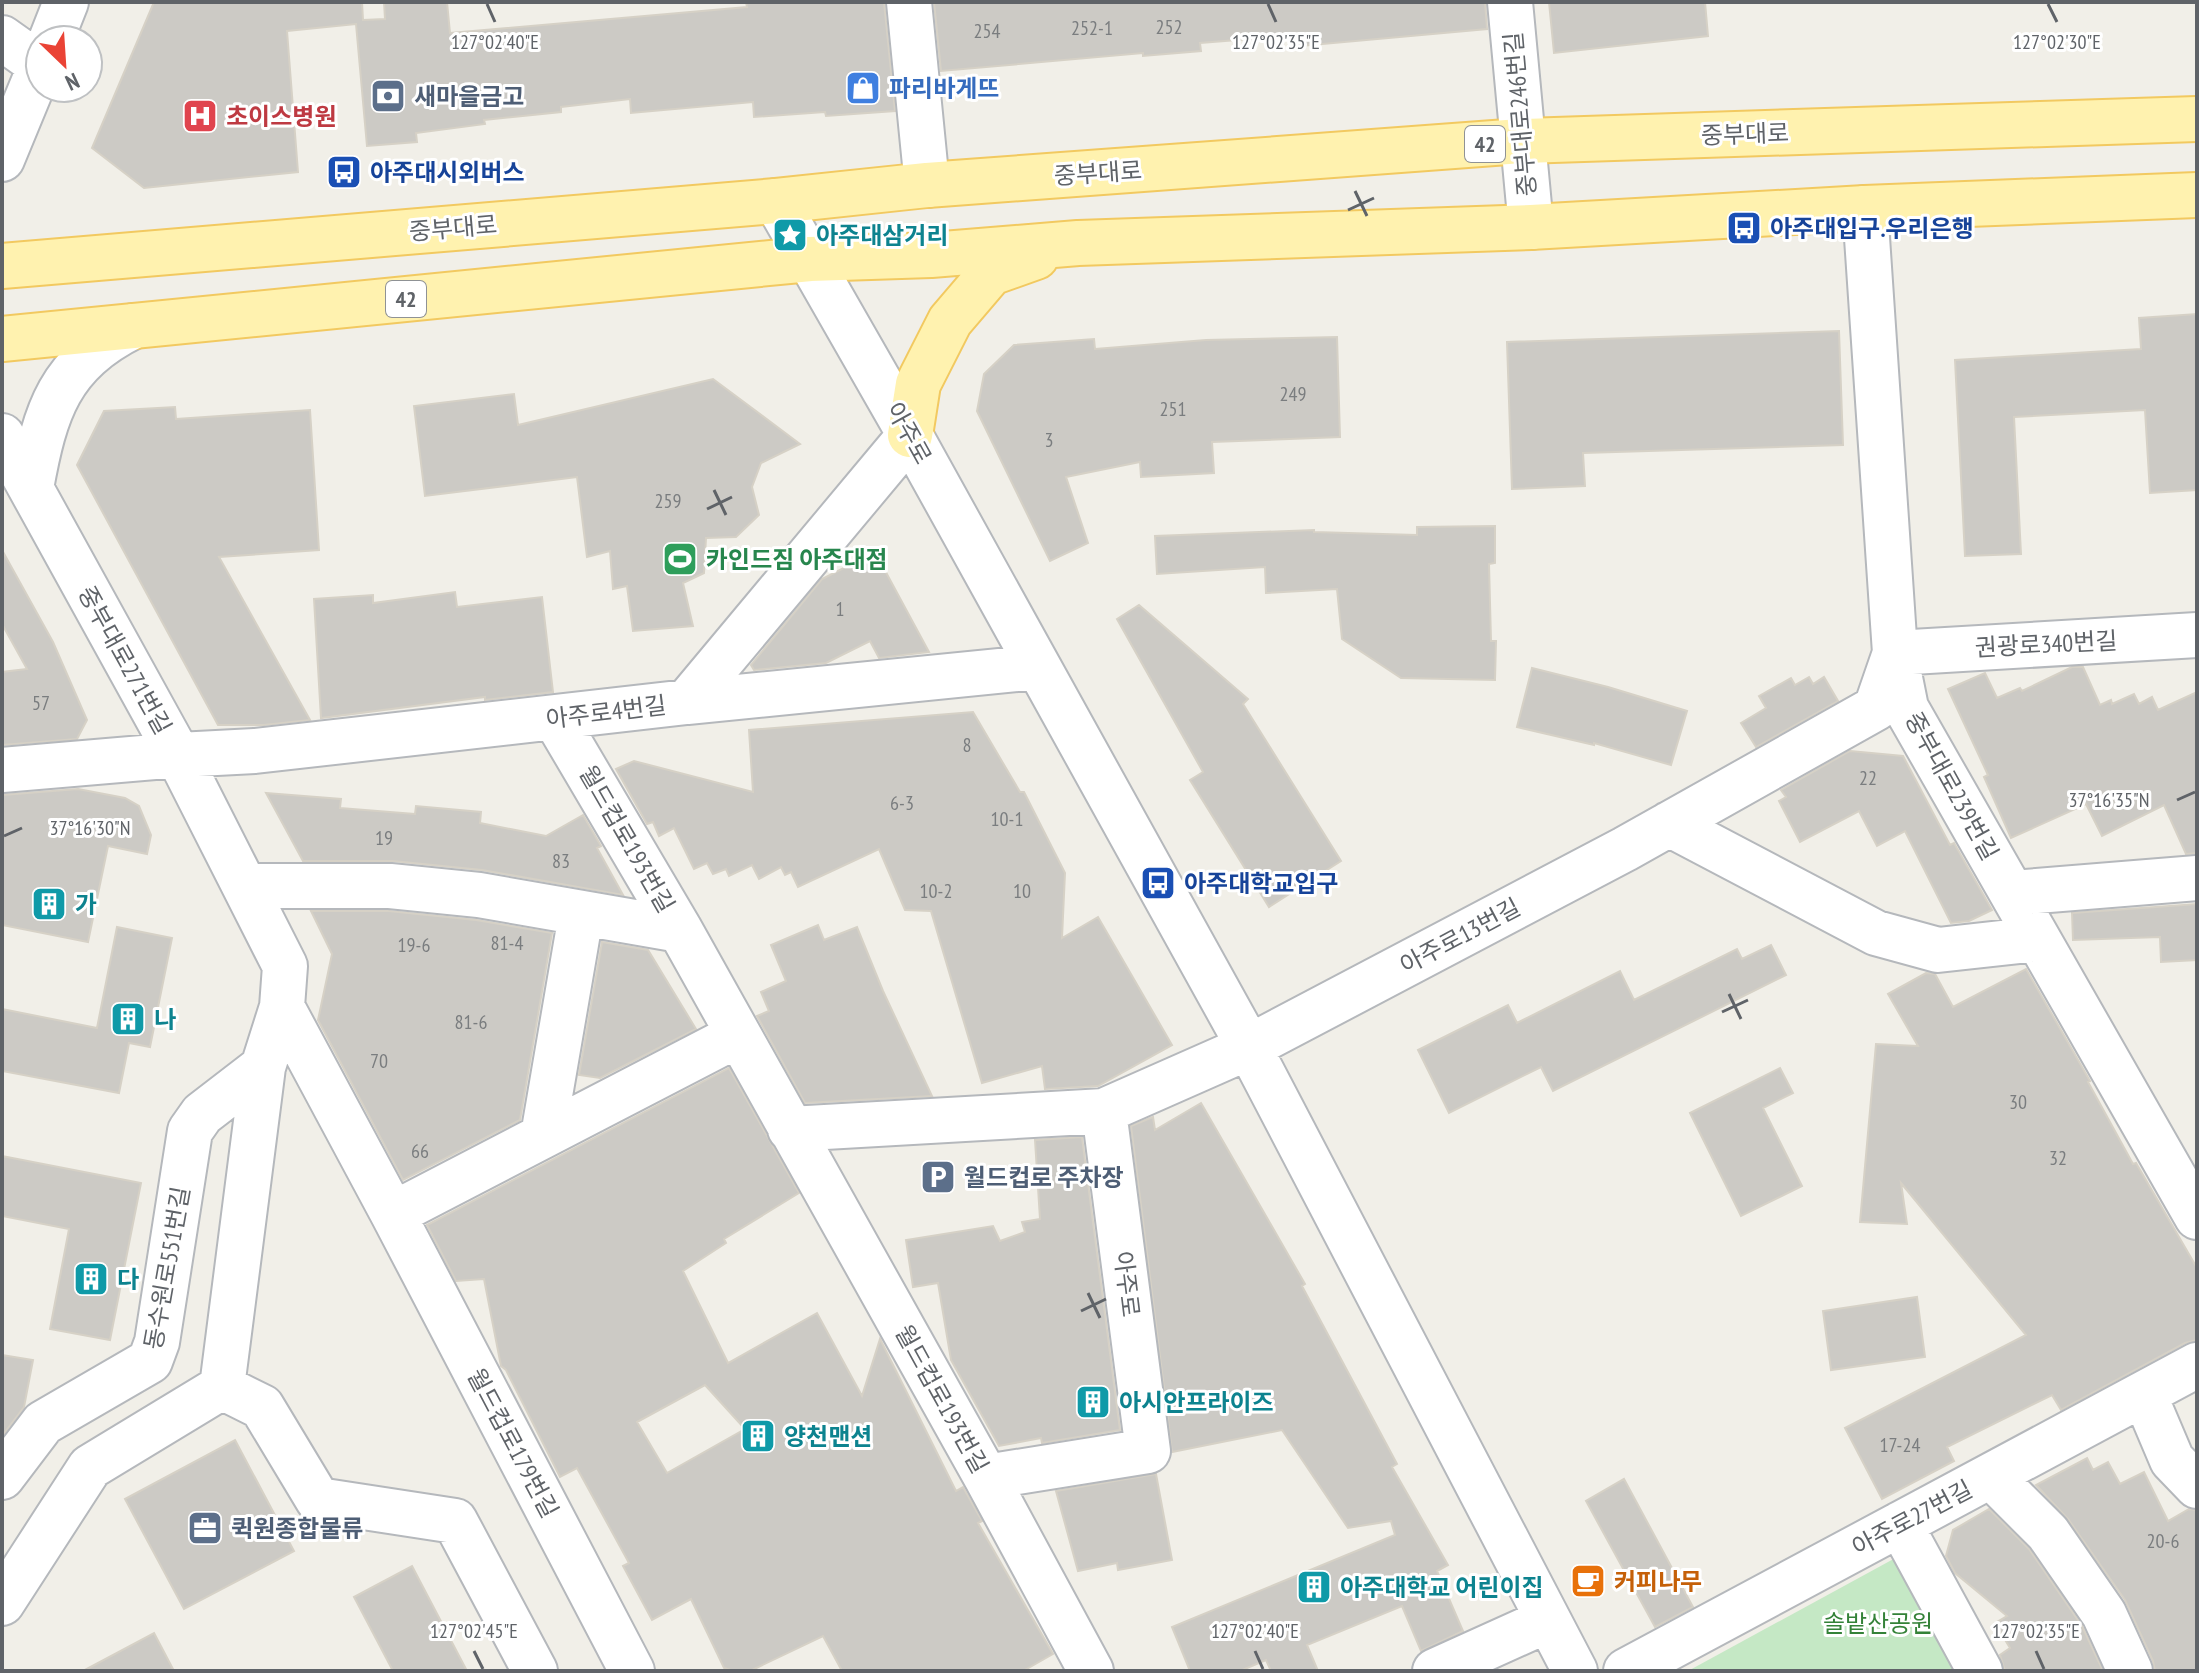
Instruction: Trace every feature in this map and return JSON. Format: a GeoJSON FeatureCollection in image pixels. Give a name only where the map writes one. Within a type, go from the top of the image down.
{"type":"FeatureCollection","features":[{"type":"Feature","properties":{"kind":"main road","name":"중부대로"},"geometry":{"type":"LineString","coordinates":[[2,266],[776,201],[927,185],[1521,141],[2197,119]]}},
{"type":"Feature","properties":{"kind":"main road","name":"42"},"geometry":{"type":"LineString","coordinates":[[2,339],[810,259],[931,255],[1078,243],[1531,227],[1865,208],[2197,195]]}},
{"type":"Feature","properties":{"kind":"main road"},"geometry":{"type":"LineString","coordinates":[[910,435],[918,384],[950,321],[991,273],[1078,243]]}},
{"type":"Feature","properties":{"kind":"street"},"geometry":{"type":"LineString","coordinates":[[57,24],[66,2]]}},
{"type":"Feature","properties":{"kind":"street"},"geometry":{"type":"LineString","coordinates":[[909,2],[927,185]]}},
{"type":"Feature","properties":{"kind":"street","name":"중부대로246번길"},"geometry":{"type":"LineString","coordinates":[[1510,2],[1531,227]]}},
{"type":"Feature","properties":{"kind":"street"},"geometry":{"type":"LineString","coordinates":[[2,38],[24,54]]}},
{"type":"Feature","properties":{"kind":"street"},"geometry":{"type":"LineString","coordinates":[[2,159],[24,104]]}},
{"type":"Feature","properties":{"kind":"street","name":"아주로"},"geometry":{"type":"LineString","coordinates":[[776,201],[910,435],[1249,1047],[1575,1671]]}},
{"type":"Feature","properties":{"kind":"street","name":"중부대로239번길"},"geometry":{"type":"LineString","coordinates":[[1865,208],[1895,653],[1906,708],[2197,1217]]}},
{"type":"Feature","properties":{"kind":"street"},"geometry":{"type":"LineString","coordinates":[[31,488],[40,434],[54,401],[92,349],[134,326]]}},
{"type":"Feature","properties":{"kind":"street","name":"아주로4번길"},"geometry":{"type":"LineString","coordinates":[[2,770],[255,751],[687,702],[910,435]]}},
{"type":"Feature","properties":{"kind":"street","name":"중부대로271번길"},"geometry":{"type":"LineString","coordinates":[[2,436],[178,755],[285,966],[282,1007],[263,1067],[222,1387]]}},
{"type":"Feature","properties":{"kind":"street","name":"권광로340번길"},"geometry":{"type":"LineString","coordinates":[[1895,653],[2197,635]]}},
{"type":"Feature","properties":{"kind":"street","name":"아주로13번길"},"geometry":{"type":"LineString","coordinates":[[1249,1047],[1669,824],[1876,708],[1895,653]]}},
{"type":"Feature","properties":{"kind":"street"},"geometry":{"type":"LineString","coordinates":[[687,702],[1038,667]]}},
{"type":"Feature","properties":{"kind":"street","name":"월드컵로193번길"},"geometry":{"type":"LineString","coordinates":[[555,718],[680,930],[1091,1671]]}},
{"type":"Feature","properties":{"kind":"street"},"geometry":{"type":"LineString","coordinates":[[1669,824],[1876,933],[1938,950],[2038,939]]}},
{"type":"Feature","properties":{"kind":"street"},"geometry":{"type":"LineString","coordinates":[[2012,893],[2197,878]]}},
{"type":"Feature","properties":{"kind":"street"},"geometry":{"type":"LineString","coordinates":[[245,886],[390,886],[479,895],[680,930]]}},
{"type":"Feature","properties":{"kind":"street"},"geometry":{"type":"LineString","coordinates":[[543,1136],[581,915]]}},
{"type":"Feature","properties":{"kind":"street","name":"월드컵로179번길"},"geometry":{"type":"LineString","coordinates":[[282,1007],[632,1671]]}},
{"type":"Feature","properties":{"kind":"street"},"geometry":{"type":"LineString","coordinates":[[393,1214],[738,1035]]}},
{"type":"Feature","properties":{"kind":"street"},"geometry":{"type":"LineString","coordinates":[[790,1129],[1104,1111],[1249,1047]]}},
{"type":"Feature","properties":{"kind":"street","name":"동수원로551번길"},"geometry":{"type":"LineString","coordinates":[[2,1477],[43,1423],[150,1361],[157,1342],[190,1131],[202,1114],[263,1067]]}},
{"type":"Feature","properties":{"kind":"street","name":"아주로"},"geometry":{"type":"LineString","coordinates":[[986,1477],[1148,1451],[1104,1111]]}},
{"type":"Feature","properties":{"kind":"street","name":"아주로27번길"},"geometry":{"type":"LineString","coordinates":[[1626,1671],[2197,1365]]}},
{"type":"Feature","properties":{"kind":"street"},"geometry":{"type":"LineString","coordinates":[[2,1603],[90,1467],[222,1387],[262,1407],[318,1500],[455,1521],[535,1671]]}},
{"type":"Feature","properties":{"kind":"street"},"geometry":{"type":"LineString","coordinates":[[2144,1394],[2172,1460],[2197,1486]]}},
{"type":"Feature","properties":{"kind":"street"},"geometry":{"type":"LineString","coordinates":[[1991,1476],[2048,1533],[2104,1614],[2130,1671]]}},
{"type":"Feature","properties":{"kind":"street"},"geometry":{"type":"LineString","coordinates":[[1900,1524],[1980,1671]]}},
{"type":"Feature","properties":{"kind":"street"},"geometry":{"type":"LineString","coordinates":[[1435,1671],[1548,1620]]}},
{"type":"Feature","properties":{"kind":"green space","name":"솔밭산공원"},"geometry":{"type":"Polygon","coordinates":[[[1899,1556],[1962,1671],[1688,1671],[1899,1556]]]}},
{"type":"Feature","properties":{"kind":"building"},"geometry":{"type":"Polygon","coordinates":[[[154,2],[362,2],[363,20],[385,19],[384,2],[447,2],[450,33],[747,7],[746,2],[884,2],[895,111],[754,117],[753,102],[631,113],[630,99],[561,107],[561,112],[484,120],[485,124],[416,133],[417,142],[367,146],[356,24],[287,31],[298,172],[144,188],[92,148],[154,2]]]}},
{"type":"Feature","properties":{"kind":"building"},"geometry":{"type":"Polygon","coordinates":[[[934,2],[1485,2],[1487,29],[1290,47],[1289,36],[1200,43],[1201,51],[1143,56],[1143,53],[941,71],[934,2]]]}},
{"type":"Feature","properties":{"kind":"building"},"geometry":{"type":"Polygon","coordinates":[[[1549,2],[1705,2],[1708,36],[1554,53],[1549,2]]]}},
{"type":"Feature","properties":{"kind":"building"},"geometry":{"type":"Polygon","coordinates":[[[2197,314],[2197,490],[2150,493],[2145,410],[2014,417],[2021,554],[1965,556],[1955,360],[2141,349],[2139,318],[2197,314]]]}},
{"type":"Feature","properties":{"kind":"building"},"geometry":{"type":"Polygon","coordinates":[[[1839,331],[1843,445],[1583,453],[1585,486],[1512,489],[1507,342],[1839,331]]]}},
{"type":"Feature","properties":{"kind":"building"},"geometry":{"type":"Polygon","coordinates":[[[1337,337],[1340,437],[1212,442],[1214,473],[1141,477],[1140,462],[1066,477],[1088,543],[1050,561],[977,411],[984,374],[1014,345],[1094,339],[1095,349],[1206,340],[1337,337]]]}},
{"type":"Feature","properties":{"kind":"building"},"geometry":{"type":"Polygon","coordinates":[[[713,379],[800,444],[761,463],[752,487],[759,515],[736,537],[706,538],[704,573],[683,583],[693,626],[633,631],[627,586],[613,589],[610,551],[587,557],[577,477],[425,496],[414,406],[514,394],[518,425],[713,379]]]}},
{"type":"Feature","properties":{"kind":"building"},"geometry":{"type":"Polygon","coordinates":[[[175,407],[176,419],[310,410],[319,550],[219,557],[310,720],[264,725],[218,725],[77,465],[104,411],[175,407]]]}},
{"type":"Feature","properties":{"kind":"building"},"geometry":{"type":"Polygon","coordinates":[[[1495,526],[1495,563],[1489,564],[1491,641],[1496,641],[1495,680],[1401,678],[1342,639],[1337,589],[1266,593],[1265,567],[1157,574],[1155,536],[1314,530],[1417,535],[1417,527],[1495,526]]]}},
{"type":"Feature","properties":{"kind":"building"},"geometry":{"type":"Polygon","coordinates":[[[2,550],[53,642],[87,720],[77,739],[2,745],[2,672],[27,669],[2,624],[2,550]]]}},
{"type":"Feature","properties":{"kind":"building"},"geometry":{"type":"Polygon","coordinates":[[[875,552],[929,652],[879,658],[870,641],[826,663],[754,670],[751,665],[822,579],[875,552]]]}},
{"type":"Feature","properties":{"kind":"building"},"geometry":{"type":"Polygon","coordinates":[[[455,592],[457,607],[542,597],[553,692],[485,700],[485,697],[321,718],[314,599],[373,595],[373,603],[455,592]]]}},
{"type":"Feature","properties":{"kind":"building"},"geometry":{"type":"Polygon","coordinates":[[[1139,605],[1248,699],[1243,704],[1341,861],[1269,907],[1190,780],[1203,772],[1117,619],[1139,605]]]}},
{"type":"Feature","properties":{"kind":"building"},"geometry":{"type":"Polygon","coordinates":[[[2072,667],[2083,667],[2100,705],[2111,700],[2112,704],[2134,694],[2139,704],[2152,697],[2158,710],[2197,692],[2197,853],[2186,854],[2164,805],[2102,836],[2086,804],[2011,838],[1984,777],[1988,775],[1948,689],[1985,673],[1997,698],[2020,688],[2022,691],[2072,667]]]}},
{"type":"Feature","properties":{"kind":"building"},"geometry":{"type":"Polygon","coordinates":[[[1532,668],[1687,711],[1671,765],[1594,743],[1517,727],[1532,668]]]}},
{"type":"Feature","properties":{"kind":"building"},"geometry":{"type":"Polygon","coordinates":[[[1809,677],[1813,684],[1824,677],[1838,701],[1756,747],[1741,723],[1766,708],[1759,696],[1791,678],[1795,685],[1809,677]]]}},
{"type":"Feature","properties":{"kind":"building"},"geometry":{"type":"Polygon","coordinates":[[[973,712],[1020,792],[1024,792],[1065,873],[1062,938],[1098,917],[1172,1045],[1098,1086],[1045,1089],[1042,1066],[982,1083],[931,911],[905,910],[879,849],[798,887],[791,872],[785,875],[781,867],[759,879],[752,865],[729,876],[726,869],[713,874],[707,863],[694,869],[674,828],[659,836],[653,822],[647,824],[616,769],[634,761],[753,792],[749,730],[973,712]]]}},
{"type":"Feature","properties":{"kind":"building"},"geometry":{"type":"Polygon","coordinates":[[[1850,751],[1903,756],[1950,845],[1954,843],[1992,910],[1969,921],[1951,923],[1905,831],[1877,846],[1859,811],[1800,842],[1779,801],[1786,797],[1781,790],[1850,751]]]}},
{"type":"Feature","properties":{"kind":"building"},"geometry":{"type":"Polygon","coordinates":[[[78,789],[125,798],[139,806],[151,835],[147,854],[108,846],[88,942],[2,925],[2,795],[78,789]]]}},
{"type":"Feature","properties":{"kind":"building"},"geometry":{"type":"Polygon","coordinates":[[[266,793],[341,799],[340,808],[415,814],[416,806],[481,812],[480,823],[546,836],[583,815],[623,895],[482,870],[393,861],[303,861],[266,793]]]}},
{"type":"Feature","properties":{"kind":"building"},"geometry":{"type":"Polygon","coordinates":[[[2197,904],[2197,960],[2161,962],[2160,937],[2073,940],[2072,913],[2197,904]]]}},
{"type":"Feature","properties":{"kind":"building"},"geometry":{"type":"Polygon","coordinates":[[[311,911],[389,911],[476,920],[552,933],[520,1120],[403,1180],[318,1020],[332,954],[311,911]]]}},
{"type":"Feature","properties":{"kind":"building"},"geometry":{"type":"Polygon","coordinates":[[[818,925],[824,940],[857,927],[932,1096],[805,1103],[757,1016],[769,1011],[761,992],[786,981],[771,945],[818,925]]]}},
{"type":"Feature","properties":{"kind":"building","name":"나"},"geometry":{"type":"Polygon","coordinates":[[[117,927],[172,938],[150,1047],[129,1043],[119,1093],[2,1071],[2,1009],[97,1028],[117,927]]]}},
{"type":"Feature","properties":{"kind":"building"},"geometry":{"type":"Polygon","coordinates":[[[602,942],[648,950],[696,1029],[600,1078],[579,1075],[602,942]]]}},
{"type":"Feature","properties":{"kind":"building"},"geometry":{"type":"Polygon","coordinates":[[[1771,945],[1786,975],[1553,1091],[1541,1067],[1449,1113],[1418,1050],[1508,1005],[1517,1023],[1620,971],[1634,1000],[1737,949],[1742,959],[1771,945]]]}},
{"type":"Feature","properties":{"kind":"building"},"geometry":{"type":"Polygon","coordinates":[[[2026,969],[2133,1164],[2136,1163],[2197,1268],[2197,1340],[2185,1343],[2061,1410],[2052,1395],[1947,1447],[1954,1461],[1882,1499],[1845,1428],[2026,1335],[1901,1183],[1907,1224],[1860,1222],[1876,1044],[1918,1046],[1888,994],[1926,973],[1935,974],[1953,1007],[2026,969]]]}},
{"type":"Feature","properties":{"kind":"building"},"geometry":{"type":"Polygon","coordinates":[[[729,1068],[799,1193],[724,1239],[726,1243],[683,1271],[728,1363],[817,1313],[862,1396],[880,1339],[956,1491],[963,1487],[982,1521],[978,1523],[1053,1654],[1023,1671],[842,1671],[823,1636],[750,1671],[734,1671],[724,1668],[691,1599],[652,1620],[623,1566],[629,1563],[577,1468],[560,1477],[506,1370],[501,1366],[484,1279],[456,1281],[427,1225],[729,1068]],[[705,1385],[637,1422],[667,1473],[745,1429],[705,1385]]]}},
{"type":"Feature","properties":{"kind":"building"},"geometry":{"type":"Polygon","coordinates":[[[1780,1068],[1793,1093],[1763,1108],[1802,1186],[1741,1216],[1690,1113],[1780,1068]]]}},
{"type":"Feature","properties":{"kind":"building"},"geometry":{"type":"Polygon","coordinates":[[[1201,1103],[1305,1284],[1302,1286],[1397,1464],[1392,1467],[1448,1565],[1437,1571],[1463,1631],[1421,1651],[1402,1606],[1307,1645],[1318,1671],[1271,1671],[1266,1660],[1240,1671],[1190,1671],[1172,1627],[1395,1535],[1391,1521],[1348,1528],[1282,1430],[1172,1452],[1131,1126],[1153,1117],[1155,1130],[1201,1103]]]}},
{"type":"Feature","properties":{"kind":"building"},"geometry":{"type":"Polygon","coordinates":[[[1082,1137],[1120,1430],[1042,1443],[1041,1438],[999,1446],[951,1360],[938,1283],[913,1287],[906,1240],[993,1226],[1000,1241],[1025,1232],[1022,1222],[1040,1219],[1035,1140],[1082,1137]]]}},
{"type":"Feature","properties":{"kind":"building","name":"다"},"geometry":{"type":"Polygon","coordinates":[[[2,1156],[141,1183],[110,1340],[50,1329],[69,1229],[2,1216],[2,1156]]]}},
{"type":"Feature","properties":{"kind":"building"},"geometry":{"type":"Polygon","coordinates":[[[1917,1297],[1925,1357],[1831,1370],[1823,1311],[1917,1297]]]}},
{"type":"Feature","properties":{"kind":"building"},"geometry":{"type":"Polygon","coordinates":[[[2,1355],[33,1360],[24,1407],[2,1436],[2,1355]]]}},
{"type":"Feature","properties":{"kind":"building"},"geometry":{"type":"Polygon","coordinates":[[[235,1440],[294,1551],[184,1609],[125,1499],[235,1440]]]}},
{"type":"Feature","properties":{"kind":"building"},"geometry":{"type":"Polygon","coordinates":[[[2087,1458],[2093,1470],[2108,1462],[2120,1484],[2144,1472],[2168,1521],[2189,1509],[2197,1510],[2197,1671],[2155,1671],[2125,1600],[2068,1519],[2036,1485],[2087,1458]]]}},
{"type":"Feature","properties":{"kind":"building"},"geometry":{"type":"Polygon","coordinates":[[[1156,1474],[1172,1560],[1118,1570],[1117,1563],[1078,1571],[1056,1491],[1156,1474]]]}},
{"type":"Feature","properties":{"kind":"building"},"geometry":{"type":"Polygon","coordinates":[[[1624,1479],[1693,1607],[1655,1627],[1586,1501],[1624,1479]]]}},
{"type":"Feature","properties":{"kind":"building"},"geometry":{"type":"Polygon","coordinates":[[[1989,1509],[2029,1549],[2082,1626],[2103,1671],[2005,1671],[2000,1655],[2010,1648],[1995,1623],[2007,1616],[1955,1573],[1946,1556],[1953,1530],[1989,1509]]]}},
{"type":"Feature","properties":{"kind":"building"},"geometry":{"type":"Polygon","coordinates":[[[412,1566],[467,1671],[393,1671],[354,1597],[412,1566]]]}},
{"type":"Feature","properties":{"kind":"building"},"geometry":{"type":"Polygon","coordinates":[[[154,1633],[174,1671],[83,1671],[154,1633]]]}},
{"type":"Feature","properties":{"kind":"place","name":"파리바게뜨"},"geometry":{"type":"Point","coordinates":[863,88]}},
{"type":"Feature","properties":{"kind":"place","name":"새마을금고"},"geometry":{"type":"Point","coordinates":[388,96]}},
{"type":"Feature","properties":{"kind":"place","name":"초이스병원"},"geometry":{"type":"Point","coordinates":[200,116]}},
{"type":"Feature","properties":{"kind":"place","name":"아주대시외버스"},"geometry":{"type":"Point","coordinates":[344,172]}},
{"type":"Feature","properties":{"kind":"place","name":"아주대입구.우리은행"},"geometry":{"type":"Point","coordinates":[1744,228]}},
{"type":"Feature","properties":{"kind":"place","name":"아주대삼거리"},"geometry":{"type":"Point","coordinates":[790,235]}},
{"type":"Feature","properties":{"kind":"place","name":"카인드짐 아주대점"},"geometry":{"type":"Point","coordinates":[680,559]}},
{"type":"Feature","properties":{"kind":"place","name":"아주대학교입구"},"geometry":{"type":"Point","coordinates":[1158,883]}},
{"type":"Feature","properties":{"kind":"place","name":"가"},"geometry":{"type":"Point","coordinates":[49,904]}},
{"type":"Feature","properties":{"kind":"place","name":"나"},"geometry":{"type":"Point","coordinates":[128,1019]}},
{"type":"Feature","properties":{"kind":"place","name":"월드컵로 주차장"},"geometry":{"type":"Point","coordinates":[938,1177]}},
{"type":"Feature","properties":{"kind":"place","name":"다"},"geometry":{"type":"Point","coordinates":[91,1279]}},
{"type":"Feature","properties":{"kind":"place","name":"아시안프라이즈"},"geometry":{"type":"Point","coordinates":[1093,1402]}},
{"type":"Feature","properties":{"kind":"place","name":"양천맨션"},"geometry":{"type":"Point","coordinates":[758,1436]}},
{"type":"Feature","properties":{"kind":"place","name":"퀵원종합물류"},"geometry":{"type":"Point","coordinates":[205,1528]}},
{"type":"Feature","properties":{"kind":"place","name":"커피나무"},"geometry":{"type":"Point","coordinates":[1588,1581]}},
{"type":"Feature","properties":{"kind":"place","name":"아주대학교 어린이집"},"geometry":{"type":"Point","coordinates":[1314,1587]}}]}
